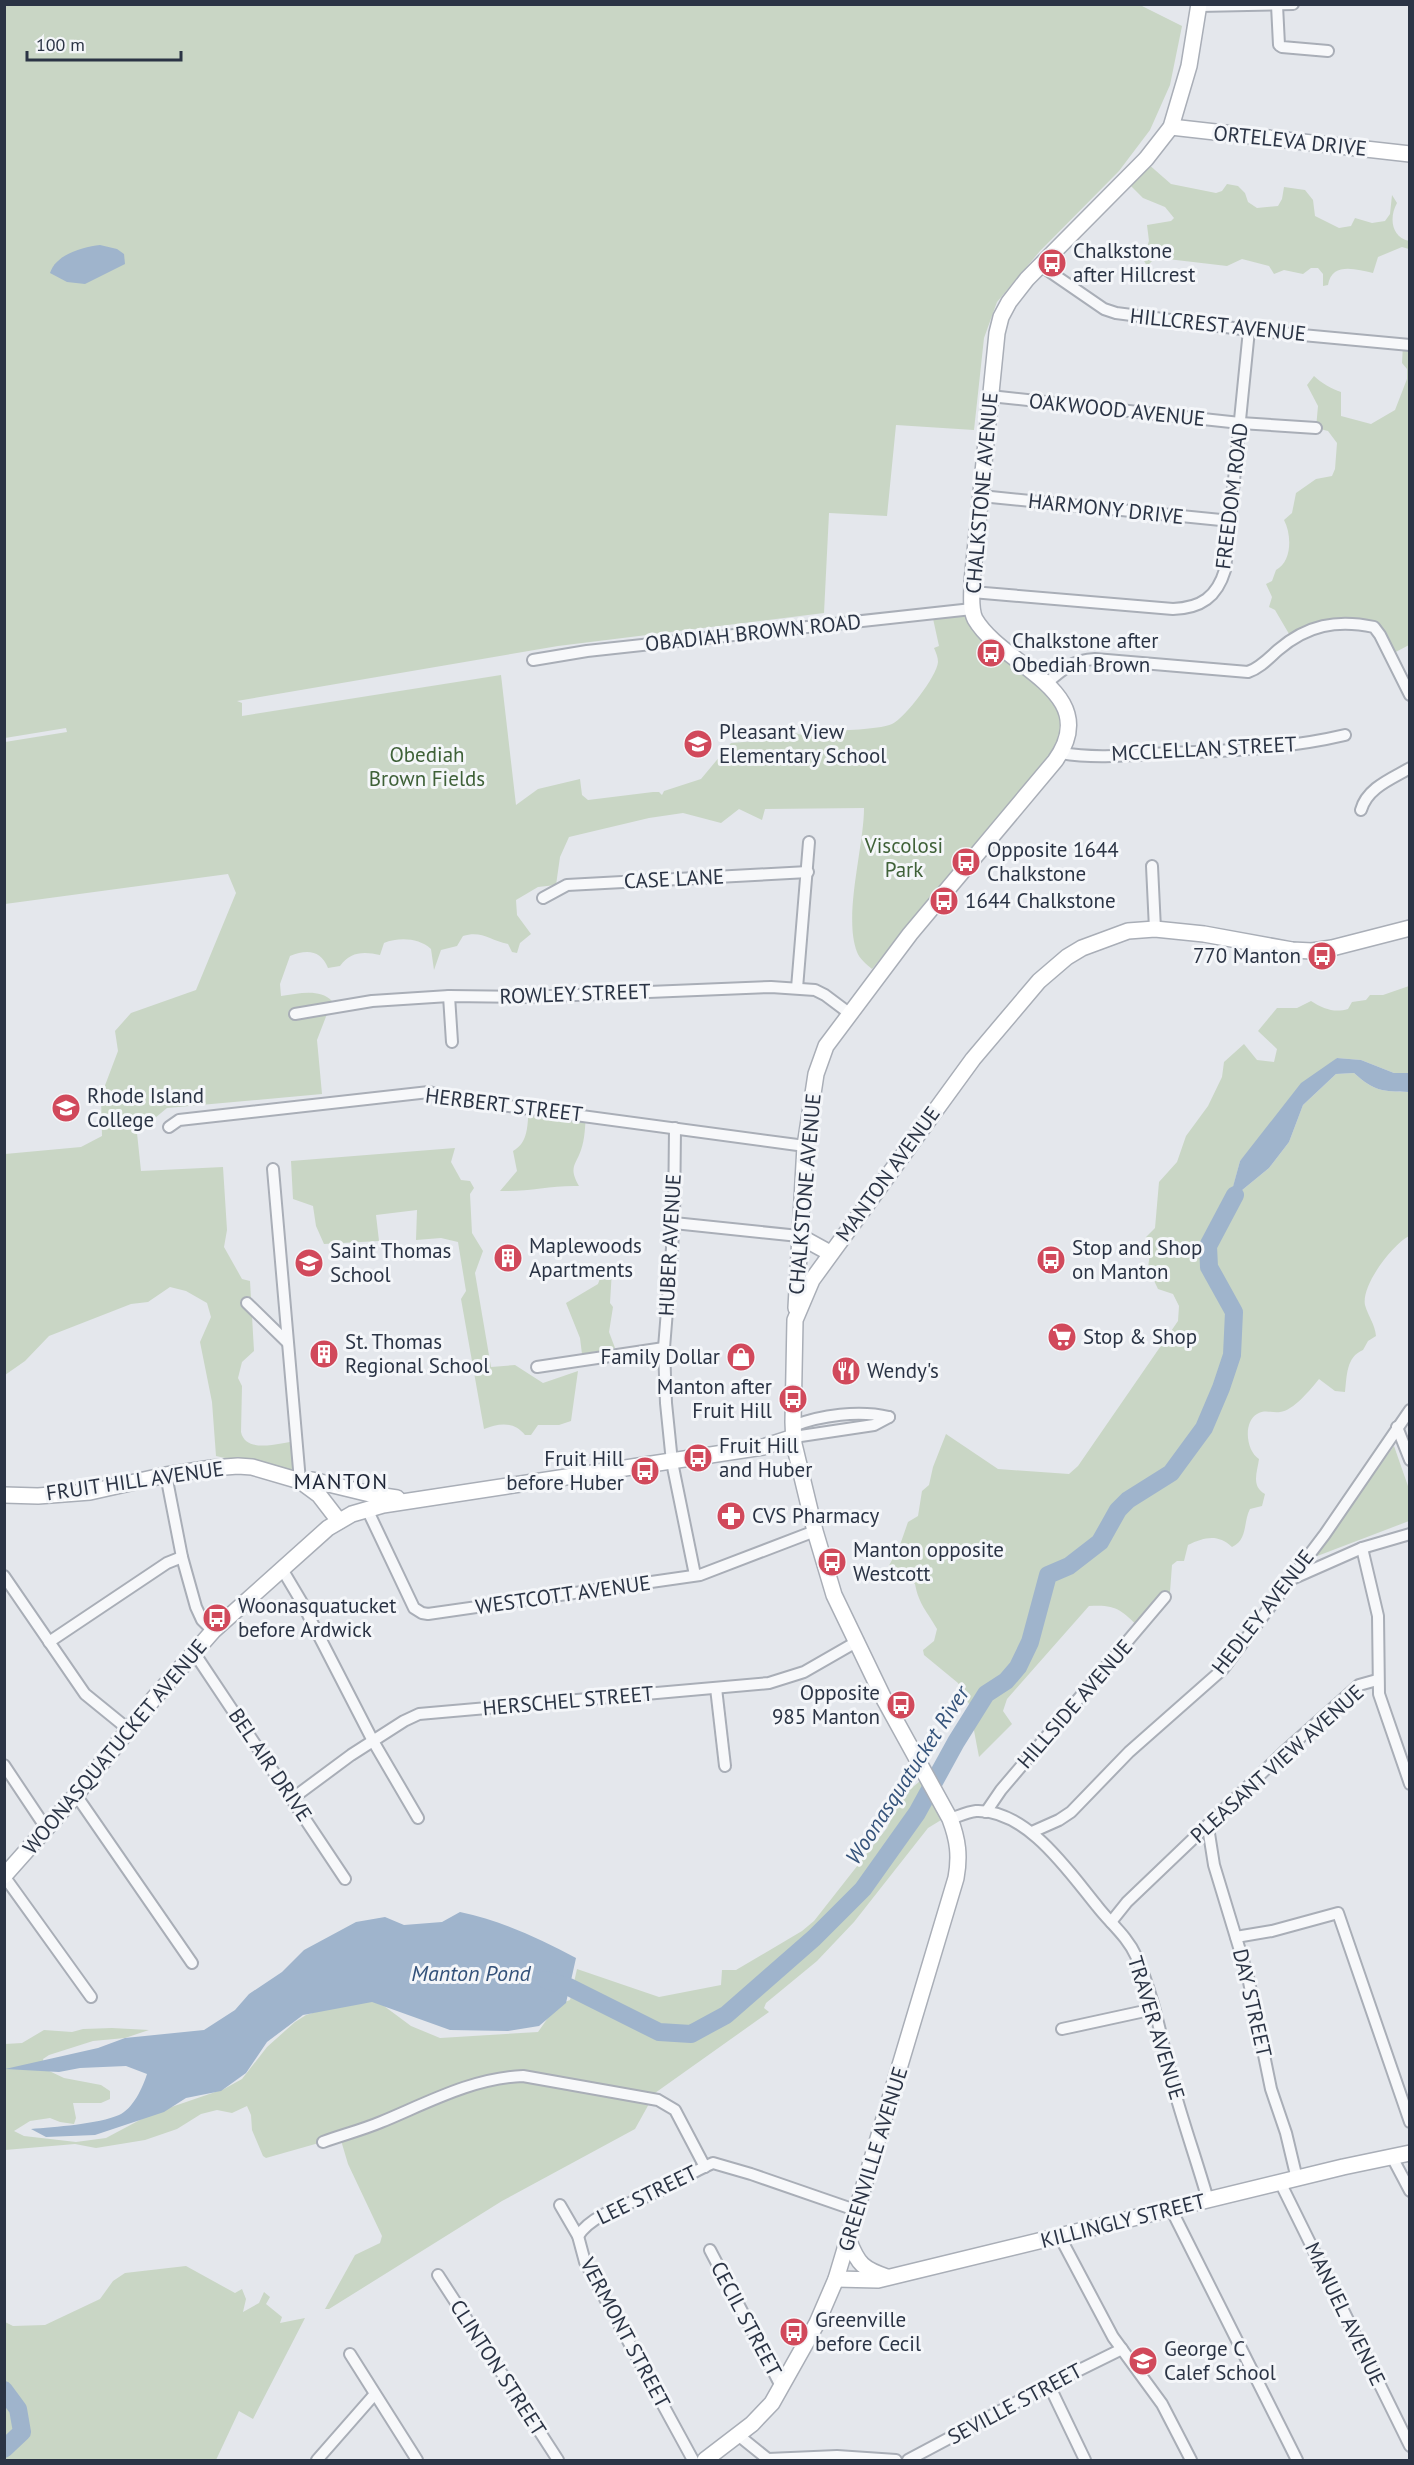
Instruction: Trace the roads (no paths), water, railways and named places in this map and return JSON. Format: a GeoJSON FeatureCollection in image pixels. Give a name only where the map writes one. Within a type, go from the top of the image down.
{"type":"FeatureCollection","features":[{"type":"Feature","properties":{"kind":"main road","name":"CHALKSTONE AVENUE"},"geometry":{"type":"LineString","coordinates":[[795,1320],[805,1146],[821,1057],[832,1036],[910,934],[1024,801],[1061,753],[1069,734],[1067,712],[1063,702],[1047,683],[990,636],[975,618],[972,609],[990,396],[1001,317],[1017,290],[1146,159],[1171,127],[1189,66],[1199,5]]}},
{"type":"Feature","properties":{"kind":"main road","name":"ORTELEVA DRIVE"},"geometry":{"type":"LineString","coordinates":[[1171,127],[1410,154]]}},
{"type":"Feature","properties":{"kind":"main road","name":"MANTON AVENUE"},"geometry":{"type":"LineString","coordinates":[[948,1814],[885,1701],[834,1595],[815,1532],[793,1431],[795,1320],[813,1280],[830,1253],[954,1083],[1040,981],[1067,957],[1099,940],[1128,931],[1155,928],[1301,951],[1332,948],[1410,928]]}},
{"type":"Feature","properties":{"kind":"main road"},"geometry":{"type":"LineString","coordinates":[[799,1236],[830,1253]]}},
{"type":"Feature","properties":{"kind":"main road","name":"FRUIT HILL AVENUE"},"geometry":{"type":"LineString","coordinates":[[367,1509],[740,1451],[793,1431]]}},
{"type":"Feature","properties":{"kind":"main road","name":"FRUIT HILL AVENUE"},"geometry":{"type":"LineString","coordinates":[[4,1495],[38,1496],[90,1492],[166,1475],[238,1466],[252,1467],[300,1480],[312,1480],[370,1494],[418,1500]]}},
{"type":"Feature","properties":{"kind":"main road","name":"FRUIT HILL AVENUE"},"geometry":{"type":"LineString","coordinates":[[300,1480],[319,1495],[339,1521]]}},
{"type":"Feature","properties":{"kind":"main road","name":"WOONASQUATUCKET AVENUE"},"geometry":{"type":"LineString","coordinates":[[4,1876],[76,1795],[213,1631],[339,1521],[367,1509]]}},
{"type":"Feature","properties":{"kind":"main road","name":"GREENVILLE AVENUE"},"geometry":{"type":"LineString","coordinates":[[705,2460],[764,2412],[782,2388],[817,2323],[836,2279],[956,1878],[958,1849],[948,1814]]}},
{"type":"Feature","properties":{"kind":"main road","name":"KILLINGLY STREET"},"geometry":{"type":"LineString","coordinates":[[836,2279],[857,2281],[890,2278],[1280,2182],[1410,2153]]}},
{"type":"Feature","properties":{"kind":"main road"},"geometry":{"type":"LineString","coordinates":[[849,2241],[860,2264],[890,2278]]}},
{"type":"Feature","properties":{"kind":"street"},"geometry":{"type":"LineString","coordinates":[[1199,5],[1293,4]]}},
{"type":"Feature","properties":{"kind":"street"},"geometry":{"type":"LineString","coordinates":[[1277,5],[1279,45],[1328,51]]}},
{"type":"Feature","properties":{"kind":"street","name":"HILLCREST AVENUE"},"geometry":{"type":"LineString","coordinates":[[1040,265],[1104,309],[1116,314],[1249,330],[1410,345]]}},
{"type":"Feature","properties":{"kind":"street","name":"FREEDOM ROAD"},"geometry":{"type":"LineString","coordinates":[[972,592],[1173,609],[1193,607],[1210,597],[1221,584],[1225,570],[1249,330]]}},
{"type":"Feature","properties":{"kind":"street","name":"OAKWOOD AVENUE"},"geometry":{"type":"LineString","coordinates":[[990,396],[1240,423],[1316,428]]}},
{"type":"Feature","properties":{"kind":"street","name":"HARMONY DRIVE"},"geometry":{"type":"LineString","coordinates":[[981,496],[1231,521]]}},
{"type":"Feature","properties":{"kind":"street","name":"OBADIAH BROWN ROAD"},"geometry":{"type":"LineString","coordinates":[[533,660],[587,651],[972,609]]}},
{"type":"Feature","properties":{"kind":"street"},"geometry":{"type":"LineString","coordinates":[[1047,683],[1066,666],[1082,660],[1095,659],[1248,672],[1256,669],[1293,636],[1305,631],[1328,625],[1368,626],[1374,627],[1380,635],[1410,695]]}},
{"type":"Feature","properties":{"kind":"street","name":"MCCLELLAN STREET"},"geometry":{"type":"LineString","coordinates":[[1061,753],[1118,755],[1233,751],[1282,747],[1345,735]]}},
{"type":"Feature","properties":{"kind":"street"},"geometry":{"type":"LineString","coordinates":[[1361,810],[1364,800],[1374,789],[1410,768]]}},
{"type":"Feature","properties":{"kind":"street"},"geometry":{"type":"LineString","coordinates":[[797,988],[799,941],[808,872],[809,842]]}},
{"type":"Feature","properties":{"kind":"street"},"geometry":{"type":"LineString","coordinates":[[1152,866],[1155,928]]}},
{"type":"Feature","properties":{"kind":"street","name":"CASE LANE"},"geometry":{"type":"LineString","coordinates":[[543,898],[567,885],[808,872]]}},
{"type":"Feature","properties":{"kind":"street","name":"ROWLEY STREET"},"geometry":{"type":"LineString","coordinates":[[295,1014],[372,1001],[449,996],[527,997],[797,988],[815,990],[849,1013]]}},
{"type":"Feature","properties":{"kind":"street"},"geometry":{"type":"LineString","coordinates":[[449,996],[452,1042]]}},
{"type":"Feature","properties":{"kind":"street","name":"HERBERT STREET"},"geometry":{"type":"LineString","coordinates":[[169,1127],[179,1120],[429,1092],[456,1099],[805,1146]]}},
{"type":"Feature","properties":{"kind":"street","name":"HUBER AVENUE"},"geometry":{"type":"LineString","coordinates":[[675,1128],[674,1223],[664,1348],[666,1403],[672,1462],[695,1575]]}},
{"type":"Feature","properties":{"kind":"street"},"geometry":{"type":"LineString","coordinates":[[273,1169],[300,1480]]}},
{"type":"Feature","properties":{"kind":"street"},"geometry":{"type":"LineString","coordinates":[[674,1223],[799,1236]]}},
{"type":"Feature","properties":{"kind":"street"},"geometry":{"type":"LineString","coordinates":[[247,1303],[287,1342]]}},
{"type":"Feature","properties":{"kind":"street"},"geometry":{"type":"LineString","coordinates":[[537,1367],[664,1348]]}},
{"type":"Feature","properties":{"kind":"street","name":"HEDLEY AVENUE"},"geometry":{"type":"LineString","coordinates":[[1032,1832],[1071,1812],[1129,1752],[1223,1669],[1325,1533],[1410,1410]]}},
{"type":"Feature","properties":{"kind":"street"},"geometry":{"type":"LineString","coordinates":[[872,1413],[889,1417],[874,1425],[793,1431],[809,1420],[872,1413]]}},
{"type":"Feature","properties":{"kind":"street"},"geometry":{"type":"LineString","coordinates":[[1397,1427],[1410,1460]]}},
{"type":"Feature","properties":{"kind":"street"},"geometry":{"type":"LineString","coordinates":[[166,1475],[182,1557],[199,1614],[213,1631]]}},
{"type":"Feature","properties":{"kind":"street","name":"WESTCOTT AVENUE"},"geometry":{"type":"LineString","coordinates":[[367,1509],[414,1608],[422,1613],[695,1575],[734,1563],[815,1532]]}},
{"type":"Feature","properties":{"kind":"street"},"geometry":{"type":"LineString","coordinates":[[1291,1579],[1362,1548],[1410,1534]]}},
{"type":"Feature","properties":{"kind":"street","name":"PLEASANT VIEW AVENUE"},"geometry":{"type":"LineString","coordinates":[[1111,1922],[1127,1902],[1208,1827],[1284,1751],[1359,1685],[1377,1680],[1378,1616],[1362,1548]]}},
{"type":"Feature","properties":{"kind":"street"},"geometry":{"type":"LineString","coordinates":[[50,1642],[167,1563],[182,1557]]}},
{"type":"Feature","properties":{"kind":"street"},"geometry":{"type":"LineString","coordinates":[[282,1569],[301,1601],[373,1741],[418,1818]]}},
{"type":"Feature","properties":{"kind":"street"},"geometry":{"type":"LineString","coordinates":[[4,1576],[85,1694],[128,1730]]}},
{"type":"Feature","properties":{"kind":"street","name":"HILLSIDE AVENUE"},"geometry":{"type":"LineString","coordinates":[[987,1812],[1001,1790],[1166,1598]]}},
{"type":"Feature","properties":{"kind":"street","name":"HERSCHEL STREET"},"geometry":{"type":"LineString","coordinates":[[293,1798],[373,1741],[419,1714],[769,1683],[795,1676],[858,1641]]}},
{"type":"Feature","properties":{"kind":"street","name":"BEL AIR DRIVE"},"geometry":{"type":"LineString","coordinates":[[194,1651],[345,1879]]}},
{"type":"Feature","properties":{"kind":"street"},"geometry":{"type":"LineString","coordinates":[[1377,1680],[1379,1694],[1410,1784]]}},
{"type":"Feature","properties":{"kind":"street"},"geometry":{"type":"LineString","coordinates":[[716,1688],[725,1766]]}},
{"type":"Feature","properties":{"kind":"street"},"geometry":{"type":"LineString","coordinates":[[4,1765],[46,1828]]}},
{"type":"Feature","properties":{"kind":"street"},"geometry":{"type":"LineString","coordinates":[[76,1795],[192,1963]]}},
{"type":"Feature","properties":{"kind":"street","name":"TRAVER AVENUE"},"geometry":{"type":"LineString","coordinates":[[948,1814],[987,1812],[1019,1824],[1032,1832],[1045,1843],[1125,1937],[1135,1954],[1154,2009],[1176,2096],[1208,2200]]}},
{"type":"Feature","properties":{"kind":"street","name":"DAY STREET"},"geometry":{"type":"LineString","coordinates":[[1208,1827],[1214,1865],[1248,1977],[1271,2089],[1286,2133],[1297,2179]]}},
{"type":"Feature","properties":{"kind":"street"},"geometry":{"type":"LineString","coordinates":[[4,1876],[91,1998]]}},
{"type":"Feature","properties":{"kind":"street"},"geometry":{"type":"LineString","coordinates":[[1236,1937],[1272,1931],[1338,1913],[1410,2122]]}},
{"type":"Feature","properties":{"kind":"street"},"geometry":{"type":"LineString","coordinates":[[1062,2029],[1154,2009]]}},
{"type":"Feature","properties":{"kind":"street"},"geometry":{"type":"LineString","coordinates":[[323,2142],[378,2123],[465,2087],[502,2077],[523,2076],[658,2100],[670,2105],[681,2119],[705,2167]]}},
{"type":"Feature","properties":{"kind":"street"},"geometry":{"type":"LineString","coordinates":[[1392,2157],[1410,2191]]}},
{"type":"Feature","properties":{"kind":"street","name":"LEE STREET"},"geometry":{"type":"LineString","coordinates":[[578,2236],[591,2223],[613,2210],[646,2197],[712,2163],[858,2211]]}},
{"type":"Feature","properties":{"kind":"street","name":"MANUEL AVENUE"},"geometry":{"type":"LineString","coordinates":[[1280,2182],[1410,2446]]}},
{"type":"Feature","properties":{"kind":"street","name":"VERMONT STREET"},"geometry":{"type":"LineString","coordinates":[[560,2205],[578,2236],[585,2262],[693,2460]]}},
{"type":"Feature","properties":{"kind":"street"},"geometry":{"type":"LineString","coordinates":[[1171,2209],[1297,2460]]}},
{"type":"Feature","properties":{"kind":"street"},"geometry":{"type":"LineString","coordinates":[[1060,2237],[1113,2337],[1162,2404],[1191,2460]]}},
{"type":"Feature","properties":{"kind":"street","name":"CECIL STREET"},"geometry":{"type":"LineString","coordinates":[[710,2250],[782,2388]]}},
{"type":"Feature","properties":{"kind":"street","name":"CLINTON STREET"},"geometry":{"type":"LineString","coordinates":[[438,2275],[558,2460]]}},
{"type":"Feature","properties":{"kind":"street","name":"SEVILLE STREET"},"geometry":{"type":"LineString","coordinates":[[908,2460],[1122,2349]]}},
{"type":"Feature","properties":{"kind":"street"},"geometry":{"type":"LineString","coordinates":[[350,2354],[417,2460]]}},
{"type":"Feature","properties":{"kind":"street"},"geometry":{"type":"LineString","coordinates":[[1049,2385],[1084,2460]]}},
{"type":"Feature","properties":{"kind":"street"},"geometry":{"type":"LineString","coordinates":[[317,2460],[374,2395]]}},
{"type":"Feature","properties":{"kind":"street"},"geometry":{"type":"LineString","coordinates":[[738,2435],[769,2460],[837,2456],[896,2460]]}},
{"type":"Feature","properties":{"kind":"water"},"geometry":{"type":"Polygon","coordinates":[[[100,245],[117,249],[124,254],[125,264],[85,284],[67,282],[50,273],[53,266],[64,256],[100,245]]]}},
{"type":"Feature","properties":{"kind":"water"},"geometry":{"type":"Polygon","coordinates":[[[1337,1058],[1361,1060],[1394,1073],[1409,1073],[1409,1092],[1379,1089],[1354,1073],[1336,1074],[1303,1105],[1289,1142],[1269,1168],[1241,1191],[1225,1216],[1240,1161],[1301,1083],[1337,1058]]]}},
{"type":"Feature","properties":{"kind":"water","name":"Manton Pond"},"geometry":{"type":"Polygon","coordinates":[[[460,1912],[520,1931],[576,1958],[566,2003],[539,2026],[508,2031],[450,2030],[372,2002],[303,2015],[267,2042],[246,2073],[221,2091],[186,2098],[164,2112],[95,2135],[46,2137],[31,2129],[88,2123],[119,2115],[133,2103],[147,2074],[126,2066],[80,2068],[59,2072],[5,2069],[98,2048],[125,2038],[204,2030],[235,2010],[249,1994],[282,1972],[304,1950],[356,1922],[385,1917],[404,1925],[442,1922],[460,1912]]]}},
{"type":"Feature","properties":{"kind":"waterway","name":"Woonasquatucket River"},"geometry":{"type":"LineString","coordinates":[[546,1980],[569,1987],[659,2032],[691,2034],[726,2015],[814,1938],[863,1889],[917,1813],[956,1742],[986,1694],[1006,1681],[1018,1667],[1030,1642],[1048,1575],[1069,1566],[1100,1542],[1118,1510],[1128,1500],[1171,1473],[1204,1428],[1232,1355],[1234,1312],[1209,1267],[1208,1246],[1235,1195]]}},
{"type":"Feature","properties":{"kind":"waterway","name":"Woonasquatucket River"},"geometry":{"type":"LineString","coordinates":[[4,2390],[18,2409],[22,2432],[4,2449]]}},
{"type":"Feature","properties":{"kind":"place","name":"Chalkstone after Hillcrest"},"geometry":{"type":"Point","coordinates":[1052,263]}},
{"type":"Feature","properties":{"kind":"place","name":"Chalkstone after Obediah Brown"},"geometry":{"type":"Point","coordinates":[991,653]}},
{"type":"Feature","properties":{"kind":"place","name":"Pleasant View Elementary School"},"geometry":{"type":"Point","coordinates":[698,744]}},
{"type":"Feature","properties":{"kind":"place","name":"Opposite 1644 Chalkstone"},"geometry":{"type":"Point","coordinates":[966,862]}},
{"type":"Feature","properties":{"kind":"place","name":"1644 Chalkstone"},"geometry":{"type":"Point","coordinates":[944,901]}},
{"type":"Feature","properties":{"kind":"place","name":"770 Manton"},"geometry":{"type":"Point","coordinates":[1322,956]}},
{"type":"Feature","properties":{"kind":"place","name":"Rhode Island College"},"geometry":{"type":"Point","coordinates":[66,1108]}},
{"type":"Feature","properties":{"kind":"place","name":"Maplewoods Apartments"},"geometry":{"type":"Point","coordinates":[508,1258]}},
{"type":"Feature","properties":{"kind":"place","name":"Stop and Shop on Manton"},"geometry":{"type":"Point","coordinates":[1051,1260]}},
{"type":"Feature","properties":{"kind":"place","name":"Saint Thomas School"},"geometry":{"type":"Point","coordinates":[309,1263]}},
{"type":"Feature","properties":{"kind":"place","name":"Stop & Shop"},"geometry":{"type":"Point","coordinates":[1062,1337]}},
{"type":"Feature","properties":{"kind":"place","name":"St. Thomas Regional School"},"geometry":{"type":"Point","coordinates":[324,1354]}},
{"type":"Feature","properties":{"kind":"place","name":"Family Dollar"},"geometry":{"type":"Point","coordinates":[741,1357]}},
{"type":"Feature","properties":{"kind":"place","name":"Wendy's"},"geometry":{"type":"Point","coordinates":[846,1371]}},
{"type":"Feature","properties":{"kind":"place","name":"Manton after Fruit Hill"},"geometry":{"type":"Point","coordinates":[793,1399]}},
{"type":"Feature","properties":{"kind":"place","name":"Fruit Hill and Huber"},"geometry":{"type":"Point","coordinates":[698,1458]}},
{"type":"Feature","properties":{"kind":"place","name":"Fruit Hill before Huber"},"geometry":{"type":"Point","coordinates":[645,1471]}},
{"type":"Feature","properties":{"kind":"place","name":"CVS Pharmacy"},"geometry":{"type":"Point","coordinates":[731,1516]}},
{"type":"Feature","properties":{"kind":"place","name":"Manton opposite Westcott"},"geometry":{"type":"Point","coordinates":[832,1562]}},
{"type":"Feature","properties":{"kind":"place","name":"Woonasquatucket before Ardwick"},"geometry":{"type":"Point","coordinates":[217,1618]}},
{"type":"Feature","properties":{"kind":"place","name":"Opposite 985 Manton"},"geometry":{"type":"Point","coordinates":[901,1705]}},
{"type":"Feature","properties":{"kind":"place","name":"Greenville before Cecil"},"geometry":{"type":"Point","coordinates":[794,2332]}},
{"type":"Feature","properties":{"kind":"place","name":"George C Calef School"},"geometry":{"type":"Point","coordinates":[1143,2361]}},
{"type":"Feature","properties":{"kind":"district","name":"MANTON"},"geometry":{"type":"Point","coordinates":[341,1481]}},
{"type":"Feature","properties":{"kind":"park label","name":"Obediah Brown Fields"},"geometry":{"type":"Point","coordinates":[427,767]}},
{"type":"Feature","properties":{"kind":"park label","name":"Viscolosi Park"},"geometry":{"type":"Point","coordinates":[904,858]}}]}
